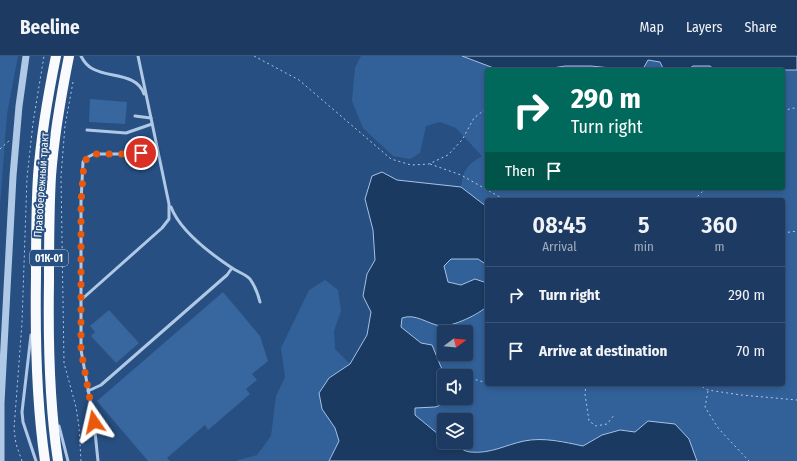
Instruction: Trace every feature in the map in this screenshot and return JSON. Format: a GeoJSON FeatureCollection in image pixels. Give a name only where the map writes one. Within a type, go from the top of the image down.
{"type":"FeatureCollection","features":[{"type":"Feature","properties":{"kind":"highway","name":"Правобережный тракт"},"geometry":{"type":"LineString","coordinates":[[45,461],[41,433],[36,361],[38,175],[44,123],[56,56]]}},
{"type":"Feature","properties":{"kind":"highway","name":"Правобережный тракт"},"geometry":{"type":"LineString","coordinates":[[58,461],[54,432],[49,361],[49,245],[51,176],[57,125],[69,56]]}},
{"type":"Feature","properties":{"kind":"street"},"geometry":{"type":"LineString","coordinates":[[1,461],[1,402],[16,134],[26,56]]}},
{"type":"Feature","properties":{"kind":"lane"},"geometry":{"type":"LineString","coordinates":[[81,56],[86,64],[102,73],[133,81],[139,85],[144,91],[148,103]]}},
{"type":"Feature","properties":{"kind":"lane"},"geometry":{"type":"LineString","coordinates":[[138,56],[169,204],[173,213],[185,228],[205,247],[232,268],[250,279],[254,285],[260,302]]}},
{"type":"Feature","properties":{"kind":"lane"},"geometry":{"type":"LineString","coordinates":[[135,116],[151,118]]}},
{"type":"Feature","properties":{"kind":"lane"},"geometry":{"type":"LineString","coordinates":[[87,130],[126,133],[152,124]]}},
{"type":"Feature","properties":{"kind":"lane"},"geometry":{"type":"LineString","coordinates":[[98,461],[94,422],[81,350],[81,202],[84,162],[90,155],[94,154],[134,154],[157,148]]}},
{"type":"Feature","properties":{"kind":"lane"},"geometry":{"type":"LineString","coordinates":[[81,300],[166,224],[169,219],[169,204]]}},
{"type":"Feature","properties":{"kind":"lane"},"geometry":{"type":"LineString","coordinates":[[88,391],[101,385],[227,275],[232,268]]}},
{"type":"Feature","properties":{"kind":"lane"},"geometry":{"type":"LineString","coordinates":[[36,297],[22,412],[23,422],[36,461]]}},
{"type":"Feature","properties":{"kind":"lane"},"geometry":{"type":"LineString","coordinates":[[49,361],[57,415]]}},
{"type":"Feature","properties":{"kind":"lane"},"geometry":{"type":"LineString","coordinates":[[58,422],[68,461]]}},
{"type":"Feature","properties":{"kind":"path"},"geometry":{"type":"LineString","coordinates":[[22,461],[16,444],[14,429],[22,322],[27,178],[33,123],[44,56]]}},
{"type":"Feature","properties":{"kind":"path"},"geometry":{"type":"LineString","coordinates":[[254,56],[299,80],[391,159],[411,166],[429,164],[448,155],[462,140],[474,118],[485,110]]}},
{"type":"Feature","properties":{"kind":"path"},"geometry":{"type":"LineString","coordinates":[[74,77],[66,126],[61,176],[64,363],[76,407],[81,461]]}},
{"type":"Feature","properties":{"kind":"path"},"geometry":{"type":"LineString","coordinates":[[785,110],[792,108],[797,109]]}},
{"type":"Feature","properties":{"kind":"path"},"geometry":{"type":"LineString","coordinates":[[0,149],[16,134]]}},
{"type":"Feature","properties":{"kind":"path"},"geometry":{"type":"LineString","coordinates":[[429,164],[461,175],[485,189]]}},
{"type":"Feature","properties":{"kind":"path"},"geometry":{"type":"LineString","coordinates":[[487,190],[501,198]]}},
{"type":"Feature","properties":{"kind":"path"},"geometry":{"type":"LineString","coordinates":[[696,198],[704,190]]}},
{"type":"Feature","properties":{"kind":"path"},"geometry":{"type":"LineString","coordinates":[[785,233],[797,231]]}},
{"type":"Feature","properties":{"kind":"path"},"geometry":{"type":"LineString","coordinates":[[473,379],[485,382]]}},
{"type":"Feature","properties":{"kind":"path"},"geometry":{"type":"LineString","coordinates":[[586,386],[585,394],[588,421],[596,426],[607,424],[615,414]]}},
{"type":"Feature","properties":{"kind":"path"},"geometry":{"type":"LineString","coordinates":[[701,386],[708,390],[741,395],[797,400]]}},
{"type":"Feature","properties":{"kind":"path"},"geometry":{"type":"LineString","coordinates":[[708,390],[706,407],[708,412],[718,428],[749,461]]}},
{"type":"Feature","properties":{"kind":"shaded area"},"geometry":{"type":"Polygon","coordinates":[[[0,56],[18,56],[7,114],[0,205],[0,56]]]}},
{"type":"Feature","properties":{"kind":"shaded area"},"geometry":{"type":"Polygon","coordinates":[[[361,56],[462,56],[494,68],[485,68],[485,190],[785,190],[785,70],[797,70],[797,461],[697,461],[695,456],[657,440],[627,430],[620,430],[605,434],[583,446],[557,440],[525,441],[494,451],[469,452],[463,449],[473,449],[473,413],[437,413],[437,433],[415,415],[415,408],[435,407],[441,405],[473,405],[473,369],[443,369],[439,361],[473,361],[473,325],[444,325],[485,308],[485,386],[785,386],[785,198],[485,198],[485,205],[461,187],[463,176],[469,165],[482,156],[456,128],[440,122],[426,126],[420,153],[410,159],[393,156],[363,128],[352,101],[355,68],[361,56]]]}},
{"type":"Feature","properties":{"kind":"shaded area"},"geometry":{"type":"Polygon","coordinates":[[[462,56],[797,56],[797,70],[785,70],[785,68],[712,68],[710,66],[663,68],[660,62],[648,60],[644,68],[565,66],[552,68],[494,68],[462,56]]]}},
{"type":"Feature","properties":{"kind":"shaded area"},"geometry":{"type":"Polygon","coordinates":[[[648,60],[660,62],[663,68],[643,68],[648,60]]]}},
{"type":"Feature","properties":{"kind":"shaded area"},"geometry":{"type":"Polygon","coordinates":[[[567,65],[618,68],[553,68],[567,65]]]}},
{"type":"Feature","properties":{"kind":"shaded area"},"geometry":{"type":"Polygon","coordinates":[[[693,66],[710,66],[712,68],[690,68],[693,66]]]}},
{"type":"Feature","properties":{"kind":"shaded area"},"geometry":{"type":"Polygon","coordinates":[[[382,172],[397,180],[461,187],[485,205],[485,264],[478,259],[451,259],[444,266],[448,282],[461,285],[475,279],[485,282],[485,308],[466,319],[449,325],[436,325],[422,319],[412,317],[402,318],[401,327],[421,343],[432,345],[437,361],[439,361],[443,369],[437,369],[437,405],[441,405],[435,407],[415,408],[415,415],[437,433],[437,449],[463,449],[470,452],[485,452],[531,440],[554,440],[583,446],[602,435],[620,430],[635,432],[648,421],[675,424],[689,439],[697,461],[329,461],[339,441],[335,428],[322,409],[319,393],[329,378],[350,364],[367,335],[371,312],[363,296],[367,274],[375,260],[373,230],[365,199],[372,176],[382,172]]]}},
{"type":"Feature","properties":{"kind":"shaded area"},"geometry":{"type":"Polygon","coordinates":[[[451,259],[478,259],[485,264],[485,282],[475,279],[461,285],[447,282],[444,266],[451,259]]]}},
{"type":"Feature","properties":{"kind":"shaded area"},"geometry":{"type":"Polygon","coordinates":[[[325,280],[338,290],[341,311],[334,331],[335,349],[350,364],[329,378],[322,409],[335,428],[339,441],[329,461],[235,461],[257,455],[271,436],[276,396],[285,377],[281,348],[309,290],[325,280]]]}},
{"type":"Feature","properties":{"kind":"shaded area"},"geometry":{"type":"Polygon","coordinates":[[[410,315],[439,325],[437,325],[437,357],[432,345],[421,343],[401,327],[402,318],[410,315]]]}},
{"type":"Feature","properties":{"kind":"building"},"geometry":{"type":"Polygon","coordinates":[[[90,99],[127,102],[125,124],[89,122],[90,99]]]}},
{"type":"Feature","properties":{"kind":"building"},"geometry":{"type":"Polygon","coordinates":[[[223,292],[260,336],[268,361],[252,374],[257,380],[246,389],[250,394],[208,430],[205,425],[167,458],[170,461],[148,461],[97,401],[223,292]]]}},
{"type":"Feature","properties":{"kind":"building"},"geometry":{"type":"Polygon","coordinates":[[[109,310],[139,343],[116,363],[91,336],[95,332],[90,326],[109,310]]]}},
{"type":"Feature","properties":{"kind":"route"},"geometry":{"type":"LineString","coordinates":[[94,422],[81,350],[81,202],[84,162],[86,158],[94,154],[141,153]]}}]}
